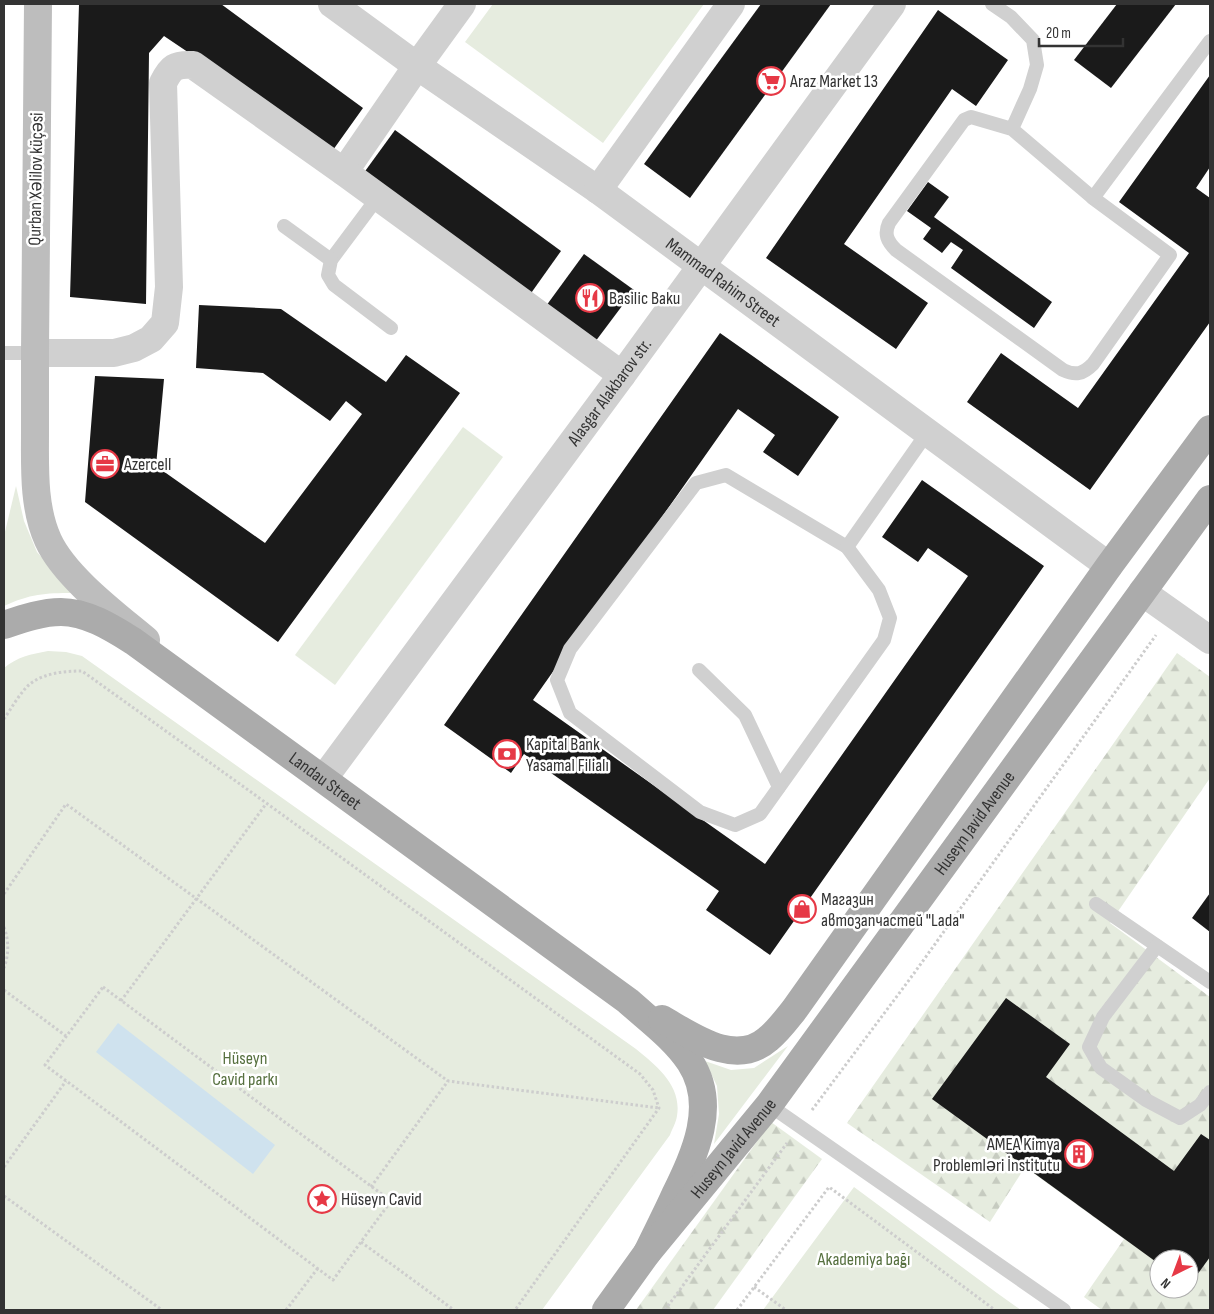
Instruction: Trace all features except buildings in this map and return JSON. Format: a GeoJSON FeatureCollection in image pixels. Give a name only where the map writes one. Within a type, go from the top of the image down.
{"type":"FeatureCollection","features":[{"type":"Feature","properties":{"kind":"main road","name":"Qurban Xəlilov küçəsi"},"geometry":{"type":"LineString","coordinates":[[38,4],[35,469],[38,504],[43,526],[49,542],[60,560],[95,596],[221,705]]}},
{"type":"Feature","properties":{"kind":"main road"},"geometry":{"type":"LineString","coordinates":[[628,1001],[706,1044],[726,1050],[748,1050],[767,1040],[794,1010],[1109,566],[1210,430]]}},
{"type":"Feature","properties":{"kind":"main road","name":"Huseyn Javid Avenue"},"geometry":{"type":"LineString","coordinates":[[606,1310],[647,1253],[769,1105],[1210,499]]}},
{"type":"Feature","properties":{"kind":"main road","name":"Landau Street"},"geometry":{"type":"LineString","coordinates":[[4,625],[38,615],[62,612],[81,616],[106,625],[133,641],[324,778],[628,1001]]}},
{"type":"Feature","properties":{"kind":"main road"},"geometry":{"type":"LineString","coordinates":[[628,1001],[677,1046],[690,1063],[700,1084],[704,1107],[699,1141],[691,1164],[647,1253]]}},
{"type":"Feature","properties":{"kind":"street","name":"Mammad Rahim Street"},"geometry":{"type":"LineString","coordinates":[[332,4],[417,66],[598,190],[1109,566]]}},
{"type":"Feature","properties":{"kind":"street"},"geometry":{"type":"LineString","coordinates":[[344,172],[462,4]]}},
{"type":"Feature","properties":{"kind":"street"},"geometry":{"type":"LineString","coordinates":[[598,190],[732,4]]}},
{"type":"Feature","properties":{"kind":"street","name":"Alasgar Alakbarov str."},"geometry":{"type":"LineString","coordinates":[[324,778],[622,376],[892,4]]}},
{"type":"Feature","properties":{"kind":"street"},"geometry":{"type":"LineString","coordinates":[[35,353],[114,353],[151,340],[165,323],[169,287],[162,83],[169,71],[180,65],[193,66],[344,172],[622,376]]}},
{"type":"Feature","properties":{"kind":"street"},"geometry":{"type":"LineString","coordinates":[[1142,592],[1210,640]]}},
{"type":"Feature","properties":{"kind":"lane"},"geometry":{"type":"LineString","coordinates":[[992,4],[1011,17],[1033,40],[1037,65],[1030,89],[1012,129]]}},
{"type":"Feature","properties":{"kind":"lane"},"geometry":{"type":"LineString","coordinates":[[1093,198],[1210,41]]}},
{"type":"Feature","properties":{"kind":"lane"},"geometry":{"type":"LineString","coordinates":[[971,117],[1012,129],[1093,198],[1170,255],[1093,364],[1080,374],[1072,374],[1063,370],[1001,327],[896,250],[886,238],[886,230],[889,223],[964,120],[971,117]]}},
{"type":"Feature","properties":{"kind":"lane"},"geometry":{"type":"LineString","coordinates":[[378,197],[331,260],[328,275],[334,285],[391,328]]}},
{"type":"Feature","properties":{"kind":"lane"},"geometry":{"type":"LineString","coordinates":[[284,226],[331,260]]}},
{"type":"Feature","properties":{"kind":"lane"},"geometry":{"type":"LineString","coordinates":[[4,353],[35,353]]}},
{"type":"Feature","properties":{"kind":"lane"},"geometry":{"type":"LineString","coordinates":[[847,547],[927,433]]}},
{"type":"Feature","properties":{"kind":"lane"},"geometry":{"type":"LineString","coordinates":[[726,475],[847,547],[879,590],[890,618],[884,640],[760,814],[736,825],[700,812],[570,713],[557,680],[570,649],[696,483],[726,475]]}},
{"type":"Feature","properties":{"kind":"lane"},"geometry":{"type":"LineString","coordinates":[[699,670],[745,715],[779,787]]}},
{"type":"Feature","properties":{"kind":"lane"},"geometry":{"type":"LineString","coordinates":[[1096,904],[1210,982]]}},
{"type":"Feature","properties":{"kind":"lane"},"geometry":{"type":"LineString","coordinates":[[1157,946],[1103,1017],[1089,1047],[1100,1068],[1146,1100],[1180,1118],[1200,1105],[1210,1092]]}},
{"type":"Feature","properties":{"kind":"lane"},"geometry":{"type":"LineString","coordinates":[[769,1105],[1064,1310]]}},
{"type":"Feature","properties":{"kind":"path"},"geometry":{"type":"LineString","coordinates":[[666,1310],[915,972],[1172,613]]}},
{"type":"Feature","properties":{"kind":"path"},"geometry":{"type":"LineString","coordinates":[[4,719],[29,685],[47,676],[66,671],[82,671],[640,1074],[653,1090],[659,1108]]}},
{"type":"Feature","properties":{"kind":"path"},"geometry":{"type":"LineString","coordinates":[[4,894],[66,804],[448,1081],[659,1108]]}},
{"type":"Feature","properties":{"kind":"path"},"geometry":{"type":"LineString","coordinates":[[121,1001],[266,804]]}},
{"type":"Feature","properties":{"kind":"path"},"geometry":{"type":"LineString","coordinates":[[4,927],[8,952],[4,968]]}},
{"type":"Feature","properties":{"kind":"path"},"geometry":{"type":"LineString","coordinates":[[103,987],[121,1001],[391,1202],[333,1280],[45,1065],[103,987]]}},
{"type":"Feature","properties":{"kind":"path"},"geometry":{"type":"LineString","coordinates":[[4,990],[66,1036]]}},
{"type":"Feature","properties":{"kind":"path"},"geometry":{"type":"LineString","coordinates":[[4,1167],[66,1081]]}},
{"type":"Feature","properties":{"kind":"path"},"geometry":{"type":"LineString","coordinates":[[371,1187],[448,1081]]}},
{"type":"Feature","properties":{"kind":"path"},"geometry":{"type":"LineString","coordinates":[[515,1310],[659,1108]]}},
{"type":"Feature","properties":{"kind":"path"},"geometry":{"type":"LineString","coordinates":[[737,1310],[828,1188],[995,1310]]}},
{"type":"Feature","properties":{"kind":"path"},"geometry":{"type":"LineString","coordinates":[[4,1196],[162,1310]]}},
{"type":"Feature","properties":{"kind":"path"},"geometry":{"type":"LineString","coordinates":[[361,1242],[454,1310]]}},
{"type":"Feature","properties":{"kind":"path"},"geometry":{"type":"LineString","coordinates":[[286,1310],[318,1268]]}},
{"type":"Feature","properties":{"kind":"path"},"geometry":{"type":"LineString","coordinates":[[754,1287],[786,1310]]}},
{"type":"Feature","properties":{"kind":"path"},"geometry":{"type":"LineString","coordinates":[[984,1310],[988,1305]]}},
{"type":"Feature","properties":{"kind":"green space"},"geometry":{"type":"Polygon","coordinates":[[[493,4],[704,4],[603,143],[465,42],[493,4]]]}},
{"type":"Feature","properties":{"kind":"green space"},"geometry":{"type":"Polygon","coordinates":[[[463,427],[503,457],[335,685],[295,655],[463,427]]]}},
{"type":"Feature","properties":{"kind":"green space"},"geometry":{"type":"Polygon","coordinates":[[[16,486],[24,521],[37,552],[73,593],[38,595],[4,606],[4,536],[16,486]]]}},
{"type":"Feature","properties":{"kind":"green space","name":"Hüseyn Cavid parkı"},"geometry":{"type":"Polygon","coordinates":[[[48,651],[66,652],[82,656],[636,1049],[660,1070],[672,1086],[678,1105],[676,1119],[670,1135],[542,1310],[4,1310],[4,668],[24,656],[48,651]]]}},
{"type":"Feature","properties":{"kind":"green space"},"geometry":{"type":"Polygon","coordinates":[[[1177,653],[1210,677],[1210,778],[1110,923],[1210,997],[1210,1310],[1102,1310],[1084,1297],[1124,1239],[1025,1167],[990,1222],[847,1123],[1177,653]]]}},
{"type":"Feature","properties":{"kind":"green space"},"geometry":{"type":"Polygon","coordinates":[[[788,1046],[714,1144],[719,1114],[717,1086],[705,1061],[731,1070],[754,1068],[788,1046]]]}},
{"type":"Feature","properties":{"kind":"green space"},"geometry":{"type":"Polygon","coordinates":[[[771,1122],[822,1159],[713,1310],[636,1310],[771,1122]]]}},
{"type":"Feature","properties":{"kind":"green space","name":"Akademiya bağı"},"geometry":{"type":"Polygon","coordinates":[[[854,1187],[997,1293],[1021,1310],[763,1310],[854,1187]]]}},
{"type":"Feature","properties":{"kind":"water"},"geometry":{"type":"Polygon","coordinates":[[[118,1023],[275,1145],[253,1174],[96,1052],[118,1023]]]}},
{"type":"Feature","properties":{"kind":"place","name":"Araz Market 13"},"geometry":{"type":"Point","coordinates":[771,81]}},
{"type":"Feature","properties":{"kind":"place","name":"Basilic Baku"},"geometry":{"type":"Point","coordinates":[590,298]}},
{"type":"Feature","properties":{"kind":"place","name":"Azercell"},"geometry":{"type":"Point","coordinates":[105,464]}},
{"type":"Feature","properties":{"kind":"place","name":"Kapital Bank Yasamal Filialı"},"geometry":{"type":"Point","coordinates":[507,754]}},
{"type":"Feature","properties":{"kind":"place","name":"Магазин автозапчастей \"Lada\""},"geometry":{"type":"Point","coordinates":[802,909]}},
{"type":"Feature","properties":{"kind":"place","name":"AMEA Kimya Problemləri İnstitutu"},"geometry":{"type":"Point","coordinates":[1079,1154]}},
{"type":"Feature","properties":{"kind":"place","name":"Hüseyn Cavid"},"geometry":{"type":"Point","coordinates":[322,1199]}}]}
